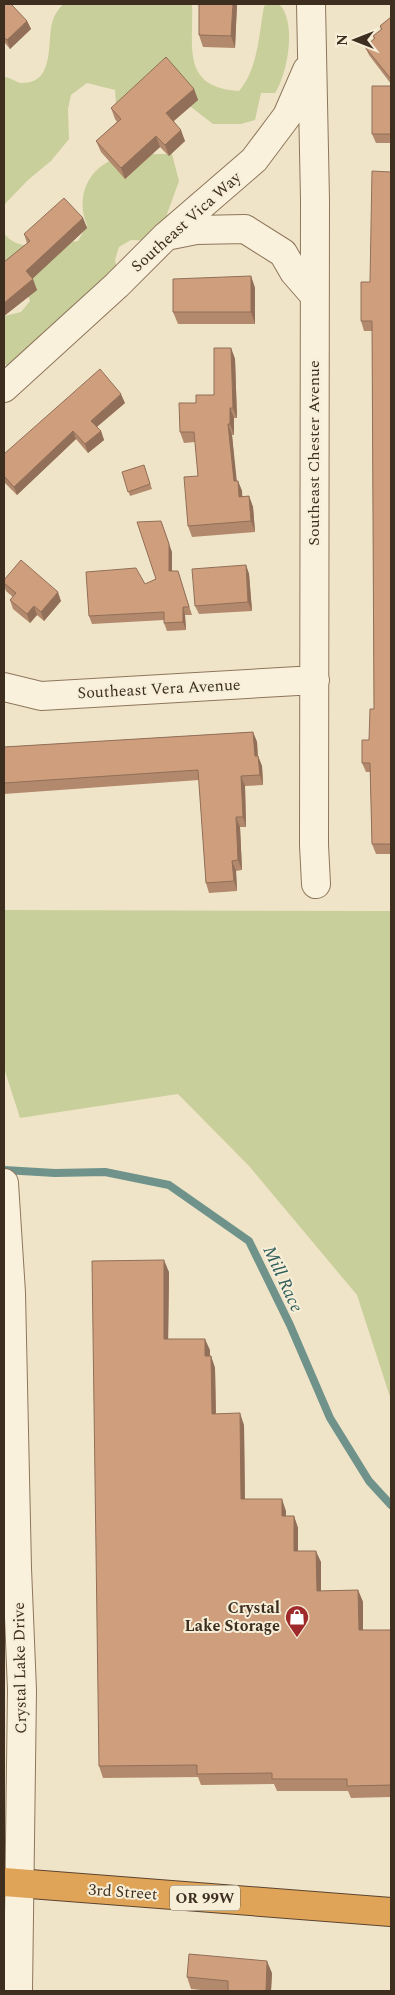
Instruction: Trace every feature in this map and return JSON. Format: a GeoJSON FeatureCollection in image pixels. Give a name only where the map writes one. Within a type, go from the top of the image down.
{"type":"FeatureCollection","features":[{"type":"Feature","properties":{"kind":"highway","name":"3rd Street"},"geometry":{"type":"LineString","coordinates":[[11,1883],[391,1912]]}},
{"type":"Feature","properties":{"kind":"street","name":"Southeast Vica Way"},"geometry":{"type":"LineString","coordinates":[[4,388],[117,285],[166,236],[254,160],[280,128],[299,92],[308,67],[314,10]]}},
{"type":"Feature","properties":{"kind":"street","name":"Southeast Chester Avenue"},"geometry":{"type":"LineString","coordinates":[[314,10],[314,845],[316,884]]}},
{"type":"Feature","properties":{"kind":"street"},"geometry":{"type":"LineString","coordinates":[[166,236],[196,230],[245,229],[283,253],[294,272],[314,295]]}},
{"type":"Feature","properties":{"kind":"street","name":"Southeast Vera Avenue"},"geometry":{"type":"LineString","coordinates":[[4,687],[41,696],[315,680]]}},
{"type":"Feature","properties":{"kind":"street","name":"Crystal Lake Drive"},"geometry":{"type":"LineString","coordinates":[[5,1188],[15,1387],[17,1568],[22,1690],[11,1883],[18,1991]]}},
{"type":"Feature","properties":{"kind":"green space"},"geometry":{"type":"Polygon","coordinates":[[[63,4],[192,4],[192,49],[194,62],[199,73],[207,82],[220,88],[239,91],[254,62],[264,6],[279,4],[285,12],[289,34],[289,47],[284,73],[275,93],[261,93],[255,120],[241,124],[213,124],[191,107],[172,97],[116,104],[115,90],[87,83],[71,95],[68,109],[69,139],[51,161],[28,180],[4,205],[4,77],[22,83],[33,81],[41,76],[48,58],[54,17],[63,4]]]}},
{"type":"Feature","properties":{"kind":"green space"},"geometry":{"type":"Polygon","coordinates":[[[143,154],[172,154],[179,181],[167,214],[166,229],[160,241],[131,240],[119,247],[115,260],[118,274],[26,371],[4,364],[4,316],[21,312],[30,301],[25,288],[4,282],[4,233],[10,240],[28,246],[78,241],[87,225],[84,215],[83,196],[90,179],[96,171],[112,160],[143,154]]]}},
{"type":"Feature","properties":{"kind":"green space"},"geometry":{"type":"Polygon","coordinates":[[[4,910],[391,911],[391,1400],[357,1295],[249,1166],[178,1094],[20,1118],[4,1068],[4,910]]]}},
{"type":"Feature","properties":{"kind":"building"},"geometry":{"type":"Polygon","coordinates":[[[4,4],[11,4],[27,21],[7,40],[4,37],[4,4]]]}},
{"type":"Feature","properties":{"kind":"building"},"geometry":{"type":"Polygon","coordinates":[[[199,4],[233,4],[231,36],[199,35],[199,4]]]}},
{"type":"Feature","properties":{"kind":"building"},"geometry":{"type":"Polygon","coordinates":[[[391,17],[391,79],[365,47],[375,38],[373,36],[382,29],[380,26],[391,17]]]}},
{"type":"Feature","properties":{"kind":"building"},"geometry":{"type":"Polygon","coordinates":[[[166,57],[194,89],[166,113],[181,130],[165,145],[156,136],[121,168],[96,141],[121,119],[111,108],[166,57]]]}},
{"type":"Feature","properties":{"kind":"building"},"geometry":{"type":"Polygon","coordinates":[[[372,86],[391,86],[391,134],[372,134],[372,86]]]}},
{"type":"Feature","properties":{"kind":"building"},"geometry":{"type":"Polygon","coordinates":[[[372,171],[391,172],[391,844],[372,844],[370,763],[362,763],[362,740],[369,740],[370,709],[374,709],[372,321],[361,321],[361,282],[370,282],[372,171]]]}},
{"type":"Feature","properties":{"kind":"building"},"geometry":{"type":"Polygon","coordinates":[[[64,198],[83,218],[26,271],[33,279],[4,303],[4,262],[30,241],[24,234],[64,198]]]}},
{"type":"Feature","properties":{"kind":"building"},"geometry":{"type":"Polygon","coordinates":[[[251,276],[251,312],[173,312],[173,279],[251,276]]]}},
{"type":"Feature","properties":{"kind":"building"},"geometry":{"type":"Polygon","coordinates":[[[214,348],[231,348],[233,408],[230,408],[230,424],[228,424],[234,481],[238,481],[239,497],[249,496],[251,521],[188,526],[184,477],[198,476],[194,432],[180,432],[179,403],[196,403],[196,395],[214,395],[214,348]]]}},
{"type":"Feature","properties":{"kind":"building"},"geometry":{"type":"Polygon","coordinates":[[[100,369],[121,394],[91,421],[101,431],[85,444],[73,431],[14,487],[4,476],[4,454],[100,369]]]}},
{"type":"Feature","properties":{"kind":"building"},"geometry":{"type":"Polygon","coordinates":[[[144,465],[150,484],[128,492],[122,472],[144,465]]]}},
{"type":"Feature","properties":{"kind":"building"},"geometry":{"type":"Polygon","coordinates":[[[161,521],[169,544],[169,571],[178,571],[189,607],[183,607],[183,622],[164,623],[164,612],[89,616],[86,572],[136,568],[145,584],[156,579],[137,522],[161,521]]]}},
{"type":"Feature","properties":{"kind":"building"},"geometry":{"type":"Polygon","coordinates":[[[21,560],[58,592],[41,612],[34,606],[27,614],[10,600],[16,593],[4,583],[4,580],[21,560]]]}},
{"type":"Feature","properties":{"kind":"building"},"geometry":{"type":"Polygon","coordinates":[[[246,565],[248,602],[195,606],[192,569],[246,565]]]}},
{"type":"Feature","properties":{"kind":"building"},"geometry":{"type":"Polygon","coordinates":[[[253,732],[255,756],[258,756],[260,775],[241,776],[243,817],[236,817],[238,860],[232,861],[234,881],[206,883],[198,770],[4,783],[4,747],[253,732]]]}},
{"type":"Feature","properties":{"kind":"building"},"geometry":{"type":"Polygon","coordinates":[[[164,1260],[164,1339],[205,1339],[205,1356],[211,1356],[212,1414],[240,1413],[241,1499],[282,1499],[282,1516],[294,1516],[294,1551],[316,1551],[317,1591],[358,1590],[359,1630],[391,1630],[391,1785],[347,1786],[347,1779],[272,1779],[272,1773],[197,1774],[197,1765],[99,1766],[92,1261],[164,1260]]]}},
{"type":"Feature","properties":{"kind":"building"},"geometry":{"type":"Polygon","coordinates":[[[189,1954],[267,1961],[266,1991],[228,1991],[228,1981],[187,1977],[189,1954]]]}},
{"type":"Feature","properties":{"kind":"waterway","name":"Mill Race"},"geometry":{"type":"LineString","coordinates":[[4,1170],[55,1173],[105,1172],[169,1185],[249,1241],[290,1325],[330,1418],[369,1481],[391,1505]]}},
{"type":"Feature","properties":{"kind":"place","name":"Crystal Lake Storage"},"geometry":{"type":"Point","coordinates":[297,1638]}}]}
